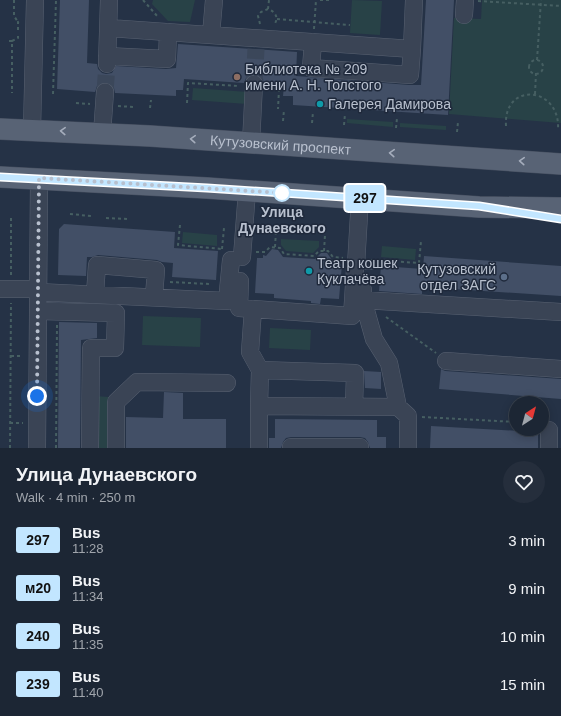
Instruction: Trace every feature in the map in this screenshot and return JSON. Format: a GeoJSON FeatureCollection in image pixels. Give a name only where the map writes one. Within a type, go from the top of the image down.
{"type":"FeatureCollection","features":[{"type":"Feature","properties":{"kind":"main road","name":"Кутузовский проспект"},"geometry":{"type":"LineString","coordinates":[[0,129],[251,143],[561,164]]}},
{"type":"Feature","properties":{"kind":"main road"},"geometry":{"type":"LineString","coordinates":[[0,177],[241,190],[479,206],[561,208]]}},
{"type":"Feature","properties":{"kind":"main road"},"geometry":{"type":"LineString","coordinates":[[479,206],[561,219]]}},
{"type":"Feature","properties":{"kind":"street"},"geometry":{"type":"LineString","coordinates":[[32,130],[35,0]]}},
{"type":"Feature","properties":{"kind":"street"},"geometry":{"type":"LineString","coordinates":[[109,0],[107,60],[167,59],[166,32]]}},
{"type":"Feature","properties":{"kind":"street"},"geometry":{"type":"LineString","coordinates":[[211,35],[214,0]]}},
{"type":"Feature","properties":{"kind":"street"},"geometry":{"type":"LineString","coordinates":[[313,42],[311,68],[410,75],[414,0]]}},
{"type":"Feature","properties":{"kind":"street"},"geometry":{"type":"LineString","coordinates":[[109,28],[412,49]]}},
{"type":"Feature","properties":{"kind":"street"},"geometry":{"type":"LineString","coordinates":[[251,143],[255,87]]}},
{"type":"Feature","properties":{"kind":"street"},"geometry":{"type":"LineString","coordinates":[[102,134],[108,99]]}},
{"type":"Feature","properties":{"kind":"street"},"geometry":{"type":"LineString","coordinates":[[37,448],[39,178]]}},
{"type":"Feature","properties":{"kind":"street"},"geometry":{"type":"LineString","coordinates":[[5,289],[95,294],[154,289],[227,301],[235,256],[241,190]]}},
{"type":"Feature","properties":{"kind":"street"},"geometry":{"type":"LineString","coordinates":[[235,256],[239,308],[352,316],[359,265],[365,198]]}},
{"type":"Feature","properties":{"kind":"street"},"geometry":{"type":"LineString","coordinates":[[95,294],[97,265],[156,270],[154,289]]}},
{"type":"Feature","properties":{"kind":"street"},"geometry":{"type":"LineString","coordinates":[[359,265],[363,300],[374,338],[390,363],[403,412],[408,448]]}},
{"type":"Feature","properties":{"kind":"street"},"geometry":{"type":"LineString","coordinates":[[363,300],[561,312]]}},
{"type":"Feature","properties":{"kind":"street"},"geometry":{"type":"LineString","coordinates":[[253,309],[250,352],[260,370],[259,448]]}},
{"type":"Feature","properties":{"kind":"street"},"geometry":{"type":"LineString","coordinates":[[38,311],[116,313],[115,348],[91,348],[90,448]]}},
{"type":"Feature","properties":{"kind":"street"},"geometry":{"type":"LineString","coordinates":[[446,361],[561,369]]}},
{"type":"Feature","properties":{"kind":"street"},"geometry":{"type":"LineString","coordinates":[[260,370],[355,373],[354,407]]}},
{"type":"Feature","properties":{"kind":"street"},"geometry":{"type":"LineString","coordinates":[[116,448],[116,402],[136,382],[226,383]]}},
{"type":"Feature","properties":{"kind":"street"},"geometry":{"type":"LineString","coordinates":[[259,406],[354,407],[403,412]]}},
{"type":"Feature","properties":{"kind":"street"},"geometry":{"type":"LineString","coordinates":[[549,436],[549,448]]}},
{"type":"Feature","properties":{"kind":"street"},"geometry":{"type":"LineString","coordinates":[[292,448],[291,447],[353,446],[360,448]]}},
{"type":"Feature","properties":{"kind":"path"},"geometry":{"type":"LineString","coordinates":[[14,0],[14,16],[18,22]]}},
{"type":"Feature","properties":{"kind":"path"},"geometry":{"type":"LineString","coordinates":[[53,94],[56,0]]}},
{"type":"Feature","properties":{"kind":"path"},"geometry":{"type":"LineString","coordinates":[[143,0],[163,23],[166,32]]}},
{"type":"Feature","properties":{"kind":"path"},"geometry":{"type":"LineString","coordinates":[[268,9],[269,0]]}},
{"type":"Feature","properties":{"kind":"path"},"geometry":{"type":"LineString","coordinates":[[313,42],[316,0]]}},
{"type":"Feature","properties":{"kind":"path"},"geometry":{"type":"LineString","coordinates":[[320,0],[332,0]]}},
{"type":"Feature","properties":{"kind":"path"},"geometry":{"type":"LineString","coordinates":[[474,0],[561,6]]}},
{"type":"Feature","properties":{"kind":"path"},"geometry":{"type":"LineString","coordinates":[[537,60],[541,0]]}},
{"type":"Feature","properties":{"kind":"path"},"geometry":{"type":"LineString","coordinates":[[259,38],[260,24],[258,16],[261,12],[268,9],[273,10],[277,19],[272,26]]}},
{"type":"Feature","properties":{"kind":"path"},"geometry":{"type":"LineString","coordinates":[[277,19],[350,25]]}},
{"type":"Feature","properties":{"kind":"path"},"geometry":{"type":"LineString","coordinates":[[9,41],[12,41],[12,93]]}},
{"type":"Feature","properties":{"kind":"path"},"geometry":{"type":"LineString","coordinates":[[536,73],[530,70],[530,66],[533,60],[537,60]]}},
{"type":"Feature","properties":{"kind":"path"},"geometry":{"type":"LineString","coordinates":[[536,73],[542,70],[543,67],[540,61],[537,60]]}},
{"type":"Feature","properties":{"kind":"path"},"geometry":{"type":"LineString","coordinates":[[535,94],[536,73]]}},
{"type":"Feature","properties":{"kind":"path"},"geometry":{"type":"LineString","coordinates":[[187,103],[188,83],[255,87],[279,89],[278,110]]}},
{"type":"Feature","properties":{"kind":"path"},"geometry":{"type":"LineString","coordinates":[[506,126],[507,112],[515,100],[528,94],[535,94],[542,95],[553,103],[560,116],[558,130]]}},
{"type":"Feature","properties":{"kind":"path"},"geometry":{"type":"LineString","coordinates":[[108,99],[133,107]]}},
{"type":"Feature","properties":{"kind":"path"},"geometry":{"type":"LineString","coordinates":[[150,108],[151,100]]}},
{"type":"Feature","properties":{"kind":"path"},"geometry":{"type":"LineString","coordinates":[[76,103],[90,104]]}},
{"type":"Feature","properties":{"kind":"path"},"geometry":{"type":"LineString","coordinates":[[283,121],[284,110]]}},
{"type":"Feature","properties":{"kind":"path"},"geometry":{"type":"LineString","coordinates":[[312,123],[313,112]]}},
{"type":"Feature","properties":{"kind":"path"},"geometry":{"type":"LineString","coordinates":[[344,125],[345,114]]}},
{"type":"Feature","properties":{"kind":"path"},"geometry":{"type":"LineString","coordinates":[[396,128],[397,118]]}},
{"type":"Feature","properties":{"kind":"path"},"geometry":{"type":"LineString","coordinates":[[457,132],[458,122]]}},
{"type":"Feature","properties":{"kind":"path"},"geometry":{"type":"LineString","coordinates":[[70,214],[91,216]]}},
{"type":"Feature","properties":{"kind":"path"},"geometry":{"type":"LineString","coordinates":[[10,448],[5,289],[11,215]]}},
{"type":"Feature","properties":{"kind":"path"},"geometry":{"type":"LineString","coordinates":[[106,218],[127,219]]}},
{"type":"Feature","properties":{"kind":"path"},"geometry":{"type":"LineString","coordinates":[[180,224],[178,245],[235,256],[265,252],[270,247],[280,248],[284,254],[314,256],[319,251],[328,251],[333,257],[359,265],[419,263],[421,241]]}},
{"type":"Feature","properties":{"kind":"path"},"geometry":{"type":"LineString","coordinates":[[224,228],[235,256]]}},
{"type":"Feature","properties":{"kind":"path"},"geometry":{"type":"LineString","coordinates":[[275,247],[276,232]]}},
{"type":"Feature","properties":{"kind":"path"},"geometry":{"type":"LineString","coordinates":[[324,251],[325,235]]}},
{"type":"Feature","properties":{"kind":"path"},"geometry":{"type":"LineString","coordinates":[[154,289],[211,284]]}},
{"type":"Feature","properties":{"kind":"path"},"geometry":{"type":"LineString","coordinates":[[382,314],[446,361]]}},
{"type":"Feature","properties":{"kind":"path"},"geometry":{"type":"LineString","coordinates":[[403,412],[509,421]]}},
{"type":"Feature","properties":{"kind":"green space"},"geometry":{"type":"Polygon","coordinates":[[[153,0],[195,0],[190,22],[168,21],[152,4],[153,0]]]}},
{"type":"Feature","properties":{"kind":"green space"},"geometry":{"type":"Polygon","coordinates":[[[352,0],[382,1],[380,35],[350,33],[352,0]]]}},
{"type":"Feature","properties":{"kind":"green space"},"geometry":{"type":"Polygon","coordinates":[[[482,0],[561,0],[561,123],[449,114],[454,18],[481,19],[482,0]]]}},
{"type":"Feature","properties":{"kind":"green space"},"geometry":{"type":"Polygon","coordinates":[[[193,88],[248,92],[247,104],[192,100],[193,88]]]}},
{"type":"Feature","properties":{"kind":"green space"},"geometry":{"type":"Polygon","coordinates":[[[347,119],[393,122],[393,127],[347,123],[347,119]]]}},
{"type":"Feature","properties":{"kind":"green space"},"geometry":{"type":"Polygon","coordinates":[[[400,123],[446,126],[446,130],[400,127],[400,123]]]}},
{"type":"Feature","properties":{"kind":"green space"},"geometry":{"type":"Polygon","coordinates":[[[183,232],[217,235],[217,246],[182,243],[183,232]]]}},
{"type":"Feature","properties":{"kind":"green space"},"geometry":{"type":"Polygon","coordinates":[[[281,239],[319,241],[319,247],[313,253],[286,251],[281,245],[281,239]]]}},
{"type":"Feature","properties":{"kind":"green space"},"geometry":{"type":"Polygon","coordinates":[[[382,246],[416,249],[415,260],[381,257],[382,246]]]}},
{"type":"Feature","properties":{"kind":"green space"},"geometry":{"type":"Polygon","coordinates":[[[143,316],[201,318],[200,347],[142,345],[143,316]]]}},
{"type":"Feature","properties":{"kind":"green space"},"geometry":{"type":"Polygon","coordinates":[[[270,328],[311,330],[310,350],[269,348],[270,328]]]}},
{"type":"Feature","properties":{"kind":"green space"},"geometry":{"type":"Polygon","coordinates":[[[95,396],[109,397],[108,448],[95,448],[95,396]]]}},
{"type":"Feature","properties":{"kind":"building"},"geometry":{"type":"Polygon","coordinates":[[[60,0],[89,0],[87,63],[97,64],[98,69],[102,73],[106,74],[112,73],[116,66],[166,69],[176,68],[178,44],[297,52],[296,76],[421,85],[426,0],[454,0],[448,115],[293,105],[293,96],[283,96],[284,86],[264,85],[263,79],[255,74],[249,75],[244,83],[184,79],[183,90],[176,90],[176,96],[115,93],[111,84],[105,82],[97,86],[95,92],[57,89],[60,0]]]}},
{"type":"Feature","properties":{"kind":"building"},"geometry":{"type":"Polygon","coordinates":[[[64,224],[175,232],[174,248],[218,251],[216,280],[172,277],[173,263],[157,260],[98,255],[87,257],[86,276],[58,275],[59,229],[64,224]]]}},
{"type":"Feature","properties":{"kind":"building"},"geometry":{"type":"Polygon","coordinates":[[[272,249],[278,250],[283,257],[315,259],[321,253],[327,253],[332,260],[337,261],[336,263],[342,264],[339,299],[321,298],[320,304],[311,303],[311,301],[274,298],[274,294],[255,293],[257,258],[263,258],[263,255],[266,256],[272,249]]]}},
{"type":"Feature","properties":{"kind":"building"},"geometry":{"type":"Polygon","coordinates":[[[424,256],[561,266],[561,296],[422,287],[422,294],[379,291],[381,266],[423,269],[424,256]]]}},
{"type":"Feature","properties":{"kind":"building"},"geometry":{"type":"Polygon","coordinates":[[[59,322],[97,323],[97,338],[81,340],[80,448],[58,448],[59,322]]]}},
{"type":"Feature","properties":{"kind":"building"},"geometry":{"type":"Polygon","coordinates":[[[441,369],[445,371],[561,379],[561,399],[549,398],[549,396],[524,396],[439,389],[441,369]]]}},
{"type":"Feature","properties":{"kind":"building"},"geometry":{"type":"Polygon","coordinates":[[[364,371],[381,372],[381,389],[365,388],[364,371]]]}},
{"type":"Feature","properties":{"kind":"building"},"geometry":{"type":"Polygon","coordinates":[[[164,392],[183,393],[183,419],[226,419],[226,448],[126,448],[126,417],[163,418],[164,392]]]}},
{"type":"Feature","properties":{"kind":"building"},"geometry":{"type":"Polygon","coordinates":[[[275,419],[377,420],[377,437],[386,437],[386,448],[370,448],[365,438],[360,437],[291,437],[286,438],[281,448],[269,448],[269,438],[275,438],[275,419]]]}},
{"type":"Feature","properties":{"kind":"building"},"geometry":{"type":"Polygon","coordinates":[[[431,426],[509,430],[509,436],[538,436],[538,448],[430,448],[431,426]]]}},
{"type":"Feature","properties":{"kind":"tunnel"},"geometry":{"type":"LineString","coordinates":[[254,84],[256,49]]}},
{"type":"Feature","properties":{"kind":"tunnel"},"geometry":{"type":"LineString","coordinates":[[105,92],[107,64]]}},
{"type":"Feature","properties":{"kind":"tunnel"},"geometry":{"type":"LineString","coordinates":[[365,265],[365,270]]}},
{"type":"Feature","properties":{"kind":"bus line","name":"297"},"geometry":{"type":"LineString","coordinates":[[0,177],[207,188],[479,206],[561,219]]}},
{"type":"Feature","properties":{"kind":"place","name":"Библиотека № 209 имени А. Н. Толстого"},"geometry":{"type":"Point","coordinates":[237,77]}},
{"type":"Feature","properties":{"kind":"place","name":"Галерея Дамирова"},"geometry":{"type":"Point","coordinates":[320,104]}},
{"type":"Feature","properties":{"kind":"place","name":"Улица Дунаевского"},"geometry":{"type":"Point","coordinates":[282,193]}},
{"type":"Feature","properties":{"kind":"place","name":"Театр кошек Куклачёва"},"geometry":{"type":"Point","coordinates":[309,271]}},
{"type":"Feature","properties":{"kind":"place","name":"Кутузовский отдел ЗАГС"},"geometry":{"type":"Point","coordinates":[504,277]}},
{"type":"Feature","properties":{"kind":"route"},"geometry":{"type":"LineString","coordinates":[[37,396],[39,178],[282,193]]}}]}
